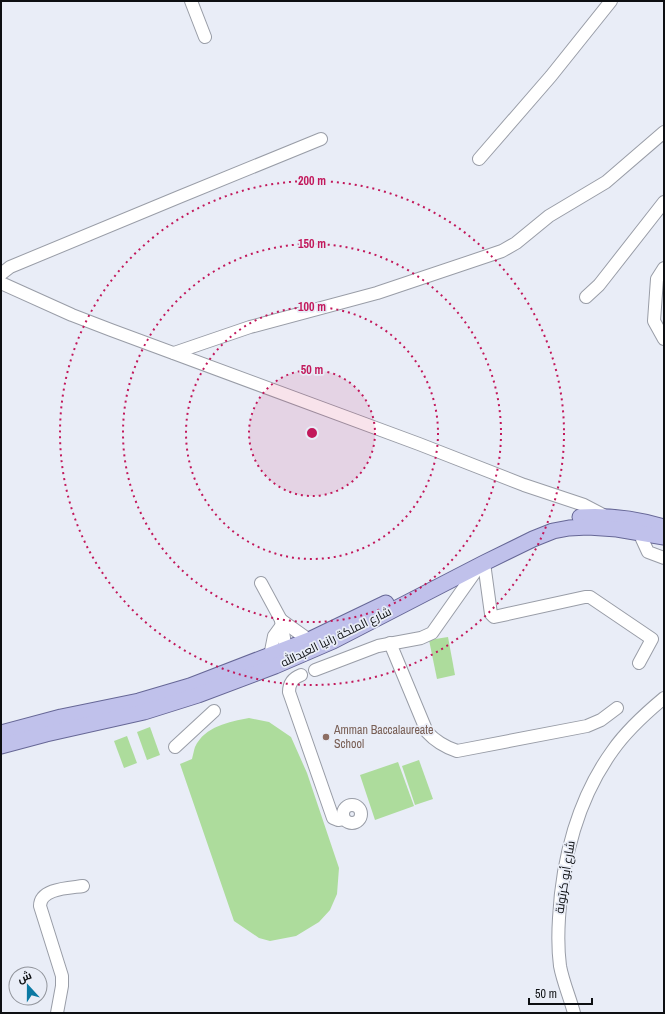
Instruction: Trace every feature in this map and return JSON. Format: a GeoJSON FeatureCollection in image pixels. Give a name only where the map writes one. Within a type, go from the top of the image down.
{"type":"FeatureCollection","features":[{"type":"Feature","properties":{"kind":"main road","name":"شارع الملكة رانيا العبدالله"},"geometry":{"type":"LineString","coordinates":[[1,733],[36,723],[154,698],[286,650],[419,586],[526,531],[554,521],[582,517],[607,517],[634,530],[664,527]]}},
{"type":"Feature","properties":{"kind":"main road"},"geometry":{"type":"LineString","coordinates":[[634,530],[664,520]]}},
{"type":"Feature","properties":{"kind":"main road","name":"شارع الملكة رانيا العبدالله"},"geometry":{"type":"LineString","coordinates":[[1,746],[46,734],[144,712],[275,666],[334,641],[482,564],[533,539],[559,529],[588,526],[634,530],[664,537]]}},
{"type":"Feature","properties":{"kind":"main road"},"geometry":{"type":"LineString","coordinates":[[634,530],[664,547]]}},
{"type":"Feature","properties":{"kind":"street"},"geometry":{"type":"LineString","coordinates":[[191,1],[205,37]]}},
{"type":"Feature","properties":{"kind":"street"},"geometry":{"type":"LineString","coordinates":[[479,159],[551,76],[611,1]]}},
{"type":"Feature","properties":{"kind":"street"},"geometry":{"type":"LineString","coordinates":[[174,353],[250,328],[377,293],[502,251],[516,243],[549,216],[606,182],[664,132]]}},
{"type":"Feature","properties":{"kind":"street"},"geometry":{"type":"LineString","coordinates":[[1,274],[10,267],[321,140]]}},
{"type":"Feature","properties":{"kind":"street"},"geometry":{"type":"LineString","coordinates":[[586,297],[599,285],[664,202]]}},
{"type":"Feature","properties":{"kind":"street"},"geometry":{"type":"LineString","coordinates":[[664,268],[657,279],[654,321],[664,339]]}},
{"type":"Feature","properties":{"kind":"street"},"geometry":{"type":"LineString","coordinates":[[1,282],[72,315],[531,487],[584,505],[607,517]]}},
{"type":"Feature","properties":{"kind":"street"},"geometry":{"type":"LineString","coordinates":[[634,530],[648,552],[664,558]]}},
{"type":"Feature","properties":{"kind":"street"},"geometry":{"type":"LineString","coordinates":[[315,670],[378,646],[421,638],[432,634],[482,564]]}},
{"type":"Feature","properties":{"kind":"street"},"geometry":{"type":"LineString","coordinates":[[482,564],[491,614],[494,617],[590,597],[651,638],[652,641],[638,663]]}},
{"type":"Feature","properties":{"kind":"street"},"geometry":{"type":"LineString","coordinates":[[261,583],[282,622],[286,650]]}},
{"type":"Feature","properties":{"kind":"street"},"geometry":{"type":"LineString","coordinates":[[282,622],[309,640]]}},
{"type":"Feature","properties":{"kind":"street"},"geometry":{"type":"LineString","coordinates":[[270,656],[274,636],[282,622]]}},
{"type":"Feature","properties":{"kind":"street"},"geometry":{"type":"LineString","coordinates":[[390,643],[427,732],[436,741],[457,751],[587,726],[601,720],[617,708]]}},
{"type":"Feature","properties":{"kind":"street"},"geometry":{"type":"LineString","coordinates":[[301,675],[296,677],[291,682],[289,692],[333,818],[338,820],[344,819]]}},
{"type":"Feature","properties":{"kind":"street","name":"شارع أبو كرتونة"},"geometry":{"type":"LineString","coordinates":[[574,1013],[561,968],[558,942],[562,884],[571,838],[583,804],[606,760],[619,741],[664,698]]}},
{"type":"Feature","properties":{"kind":"street"},"geometry":{"type":"LineString","coordinates":[[175,747],[214,711]]}},
{"type":"Feature","properties":{"kind":"street"},"geometry":{"type":"LineString","coordinates":[[57,1013],[62,986],[62,976],[40,902],[45,895],[52,891],[83,886]]}},
{"type":"Feature","properties":{"kind":"green space"},"geometry":{"type":"Polygon","coordinates":[[[448,637],[455,675],[437,679],[429,640],[448,637]]]}},
{"type":"Feature","properties":{"kind":"green space"},"geometry":{"type":"Polygon","coordinates":[[[249,718],[269,722],[291,737],[307,773],[339,868],[337,894],[330,910],[319,922],[296,936],[270,941],[259,938],[234,921],[180,764],[192,759],[195,747],[199,740],[211,730],[226,723],[249,718]]]}},
{"type":"Feature","properties":{"kind":"green space"},"geometry":{"type":"Polygon","coordinates":[[[150,727],[160,755],[147,760],[137,732],[150,727]]]}},
{"type":"Feature","properties":{"kind":"green space"},"geometry":{"type":"Polygon","coordinates":[[[127,736],[137,763],[124,768],[114,741],[127,736]]]}},
{"type":"Feature","properties":{"kind":"green space"},"geometry":{"type":"Polygon","coordinates":[[[419,760],[433,799],[415,805],[402,766],[419,760]]]}},
{"type":"Feature","properties":{"kind":"green space"},"geometry":{"type":"Polygon","coordinates":[[[398,762],[414,806],[375,820],[360,775],[398,762]]]}},
{"type":"Feature","properties":{"kind":"place","name":"Amman Baccalaureate School"},"geometry":{"type":"Point","coordinates":[326,737]}}]}
